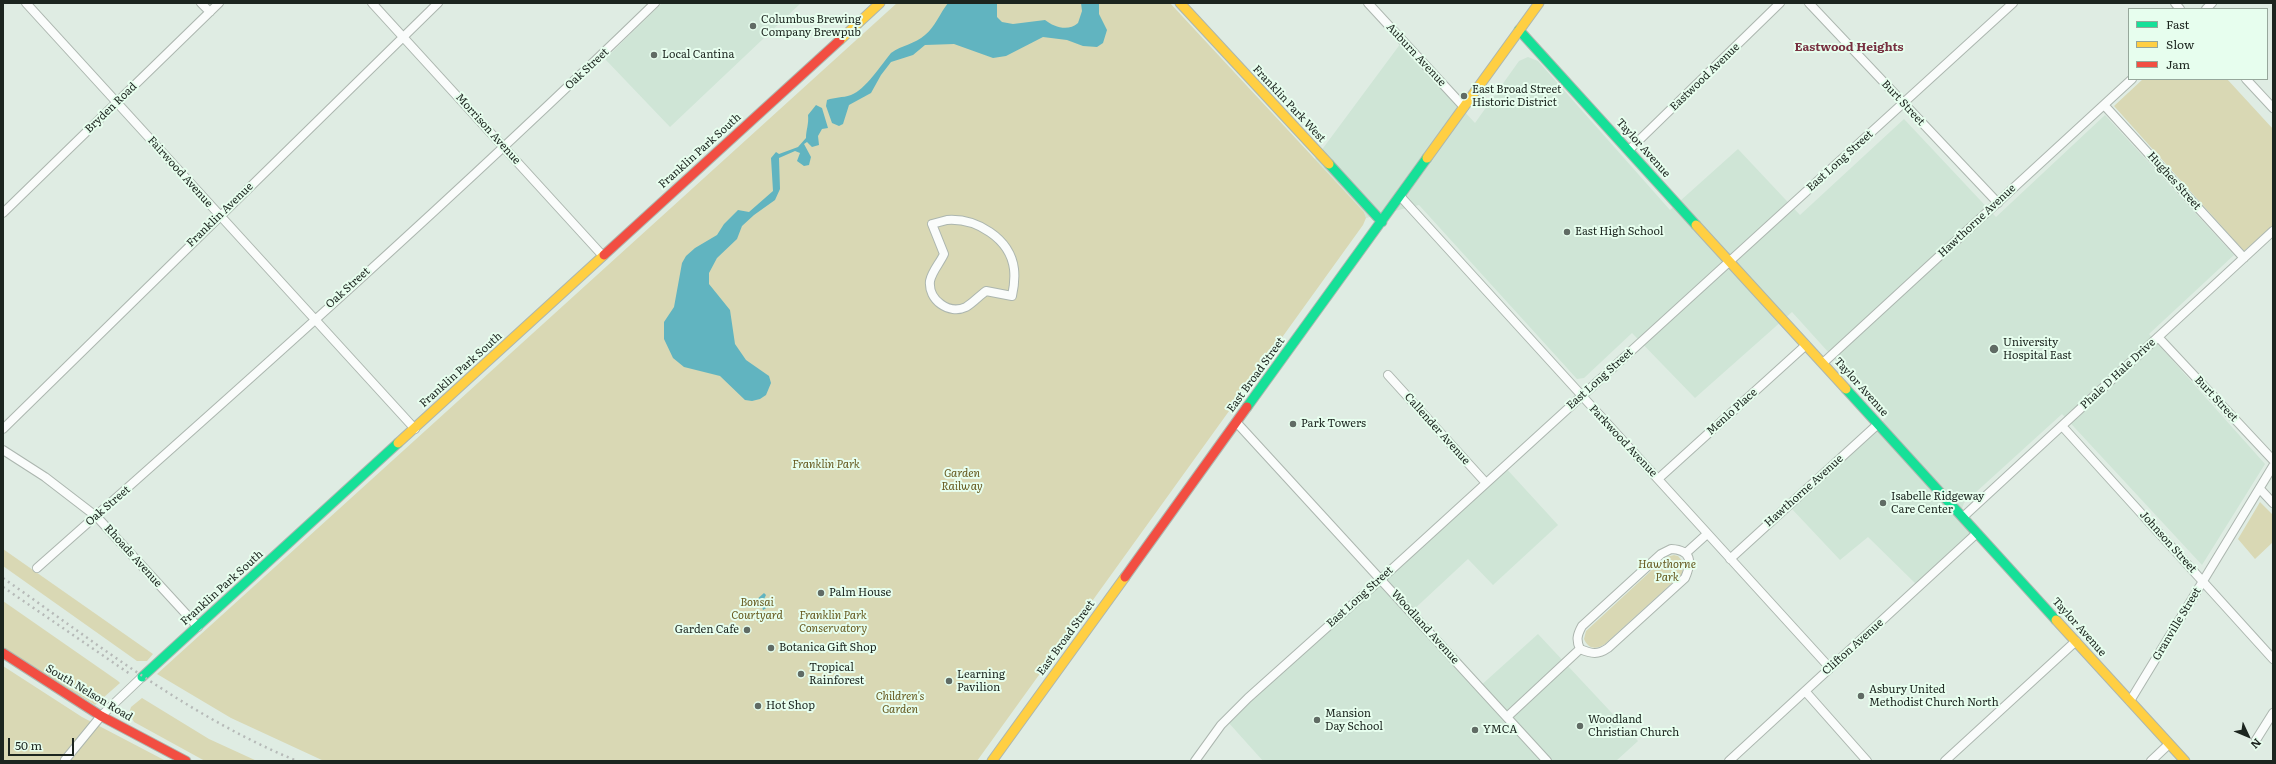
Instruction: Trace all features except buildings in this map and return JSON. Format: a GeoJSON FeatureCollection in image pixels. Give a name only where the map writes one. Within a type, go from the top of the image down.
{"type":"FeatureCollection","features":[{"type":"Feature","properties":{"kind":"main road","name":"Franklin Park South"},"geometry":{"type":"LineString","coordinates":[[142,678],[880,3]]}},
{"type":"Feature","properties":{"kind":"main road","name":"Franklin Park West"},"geometry":{"type":"LineString","coordinates":[[1180,3],[1382,222]]}},
{"type":"Feature","properties":{"kind":"main road","name":"East Broad Street"},"geometry":{"type":"LineString","coordinates":[[992,761],[1539,3]]}},
{"type":"Feature","properties":{"kind":"main road","name":"Taylor Avenue"},"geometry":{"type":"LineString","coordinates":[[1519,30],[2186,761]]}},
{"type":"Feature","properties":{"kind":"main road","name":"South Nelson Road"},"geometry":{"type":"LineString","coordinates":[[3,653],[101,716],[186,761]]}},
{"type":"Feature","properties":{"kind":"street","name":"Fairwood Avenue"},"geometry":{"type":"LineString","coordinates":[[26,3],[414,428]]}},
{"type":"Feature","properties":{"kind":"street"},"geometry":{"type":"LineString","coordinates":[[201,3],[210,12]]}},
{"type":"Feature","properties":{"kind":"street","name":"Bryden Road"},"geometry":{"type":"LineString","coordinates":[[3,213],[219,3]]}},
{"type":"Feature","properties":{"kind":"street","name":"Morrison Avenue"},"geometry":{"type":"LineString","coordinates":[[372,3],[603,256]]}},
{"type":"Feature","properties":{"kind":"street","name":"Franklin Avenue"},"geometry":{"type":"LineString","coordinates":[[3,429],[438,3]]}},
{"type":"Feature","properties":{"kind":"street","name":"Oak Street"},"geometry":{"type":"LineString","coordinates":[[37,568],[315,319],[503,146],[655,3]]}},
{"type":"Feature","properties":{"kind":"street","name":"Auburn Avenue"},"geometry":{"type":"LineString","coordinates":[[1368,3],[1464,107]]}},
{"type":"Feature","properties":{"kind":"street","name":"Eastwood Avenue"},"geometry":{"type":"LineString","coordinates":[[1629,150],[1780,3]]}},
{"type":"Feature","properties":{"kind":"street","name":"Burt Street"},"geometry":{"type":"LineString","coordinates":[[1809,3],[1998,202]]}},
{"type":"Feature","properties":{"kind":"street","name":"East Long Street"},"geometry":{"type":"LineString","coordinates":[[1195,761],[1213,736],[1236,709],[1381,579],[1729,260],[2013,3]]}},
{"type":"Feature","properties":{"kind":"street","name":"Hawthorne Avenue"},"geometry":{"type":"LineString","coordinates":[[1823,363],[2131,80]]}},
{"type":"Feature","properties":{"kind":"street"},"geometry":{"type":"LineString","coordinates":[[2247,80],[2273,108]]}},
{"type":"Feature","properties":{"kind":"street","name":"Hughes Street"},"geometry":{"type":"LineString","coordinates":[[2104,105],[2244,258]]}},
{"type":"Feature","properties":{"kind":"street","name":"Parkwood Avenue"},"geometry":{"type":"LineString","coordinates":[[1400,196],[1830,668]]}},
{"type":"Feature","properties":{"kind":"street"},"geometry":{"type":"LineString","coordinates":[[947,220],[962,220],[990,232],[1003,245],[1011,260],[1014,282],[1012,296],[986,291],[972,303],[959,309],[952,309],[939,303],[931,291],[930,284],[931,276],[944,254],[932,224],[947,220]]}},
{"type":"Feature","properties":{"kind":"street","name":"Phale D Hale Drive"},"geometry":{"type":"LineString","coordinates":[[1963,517],[2273,230]]}},
{"type":"Feature","properties":{"kind":"street","name":"Burt Street"},"geometry":{"type":"LineString","coordinates":[[2158,337],[2273,460]]}},
{"type":"Feature","properties":{"kind":"street","name":"Menlo Place"},"geometry":{"type":"LineString","coordinates":[[1658,479],[1806,345]]}},
{"type":"Feature","properties":{"kind":"street","name":"Callender Avenue"},"geometry":{"type":"LineString","coordinates":[[1388,374],[1486,483]]}},
{"type":"Feature","properties":{"kind":"street","name":"Woodland Avenue"},"geometry":{"type":"LineString","coordinates":[[1237,423],[1547,761]]}},
{"type":"Feature","properties":{"kind":"street","name":"Hawthorne Avenue"},"geometry":{"type":"LineString","coordinates":[[1730,559],[1878,424]]}},
{"type":"Feature","properties":{"kind":"street","name":"Johnson Street"},"geometry":{"type":"LineString","coordinates":[[2062,426],[2273,659]]}},
{"type":"Feature","properties":{"kind":"street","name":"Rhoads Avenue"},"geometry":{"type":"LineString","coordinates":[[3,450],[45,478],[96,516],[198,627]]}},
{"type":"Feature","properties":{"kind":"street","name":"Granville Street"},"geometry":{"type":"LineString","coordinates":[[2130,700],[2273,466]]}},
{"type":"Feature","properties":{"kind":"street"},"geometry":{"type":"LineString","coordinates":[[2260,489],[2273,503]]}},
{"type":"Feature","properties":{"kind":"street","name":"Clifton Avenue"},"geometry":{"type":"LineString","coordinates":[[1728,761],[1978,533]]}},
{"type":"Feature","properties":{"kind":"street"},"geometry":{"type":"LineString","coordinates":[[1686,553],[1708,534]]}},
{"type":"Feature","properties":{"kind":"street"},"geometry":{"type":"LineString","coordinates":[[1671,549],[1680,550],[1686,553],[1689,560],[1689,569],[1685,578],[1673,589],[1604,651],[1600,653],[1590,653],[1580,649],[1577,642],[1578,634],[1582,626],[1610,600],[1661,554],[1671,549]]}},
{"type":"Feature","properties":{"kind":"street"},"geometry":{"type":"LineString","coordinates":[[1945,761],[2076,641]]}},
{"type":"Feature","properties":{"kind":"street"},"geometry":{"type":"LineString","coordinates":[[1507,717],[1580,649]]}},
{"type":"Feature","properties":{"kind":"street","name":"Franklin Park South"},"geometry":{"type":"LineString","coordinates":[[65,760],[101,716],[142,678]]}},
{"type":"Feature","properties":{"kind":"street"},"geometry":{"type":"LineString","coordinates":[[1805,691],[1867,761]]}},
{"type":"Feature","properties":{"kind":"street"},"geometry":{"type":"LineString","coordinates":[[2256,740],[2273,713]]}},
{"type":"Feature","properties":{"kind":"street"},"geometry":{"type":"LineString","coordinates":[[2151,761],[2170,744]]}},
{"type":"Feature","properties":{"kind":"shaded area"},"geometry":{"type":"Polygon","coordinates":[[[662,3],[801,3],[670,127],[605,59],[662,3]]]}},
{"type":"Feature","properties":{"kind":"shaded area"},"geometry":{"type":"Polygon","coordinates":[[[1401,43],[1475,123],[1519,61],[1528,57],[1538,61],[1670,210],[1738,149],[1800,215],[1904,119],[1996,217],[2105,115],[2234,255],[2149,334],[2265,464],[2202,565],[2062,414],[1964,503],[1959,517],[1973,532],[1917,585],[1868,537],[1840,560],[1791,508],[1887,417],[1792,312],[1695,398],[1632,333],[1584,378],[1577,379],[1419,205],[1366,218],[1364,212],[1315,159],[1401,43]]]}},
{"type":"Feature","properties":{"kind":"shaded area"},"geometry":{"type":"Polygon","coordinates":[[[1504,466],[1558,525],[1493,585],[1468,559],[1410,613],[1478,688],[1538,634],[1638,741],[1616,761],[1263,761],[1228,722],[1248,700],[1504,466]]]}},
{"type":"Feature","properties":{"kind":"green space","name":"Franklin Park"},"geometry":{"type":"Polygon","coordinates":[[[897,3],[1170,3],[1364,212],[1366,218],[1363,225],[977,761],[324,761],[231,718],[157,674],[897,3]]]}},
{"type":"Feature","properties":{"kind":"green space"},"geometry":{"type":"Polygon","coordinates":[[[2142,80],[2228,80],[2273,129],[2273,225],[2244,251],[2114,106],[2142,80]]]}},
{"type":"Feature","properties":{"kind":"green space"},"geometry":{"type":"Polygon","coordinates":[[[2260,502],[2273,515],[2273,542],[2255,559],[2238,539],[2260,502]]]}},
{"type":"Feature","properties":{"kind":"green space"},"geometry":{"type":"Polygon","coordinates":[[[3,549],[153,654],[147,661],[137,661],[3,566],[3,549]]]}},
{"type":"Feature","properties":{"kind":"green space","name":"Hawthorne Park"},"geometry":{"type":"Polygon","coordinates":[[[1674,555],[1678,556],[1684,563],[1682,574],[1605,644],[1595,648],[1590,647],[1584,639],[1586,631],[1666,557],[1674,555]]]}},
{"type":"Feature","properties":{"kind":"green space"},"geometry":{"type":"Polygon","coordinates":[[[3,601],[120,683],[95,705],[3,648],[3,601]]]}},
{"type":"Feature","properties":{"kind":"green space"},"geometry":{"type":"Polygon","coordinates":[[[3,666],[82,717],[166,761],[3,761],[3,666]]]}},
{"type":"Feature","properties":{"kind":"green space"},"geometry":{"type":"Polygon","coordinates":[[[142,698],[209,739],[257,761],[205,761],[134,722],[129,713],[131,707],[142,698]]]}},
{"type":"Feature","properties":{"kind":"water"},"geometry":{"type":"Polygon","coordinates":[[[948,3],[997,3],[997,17],[1002,22],[1013,24],[1045,20],[1053,25],[1066,28],[1074,26],[1078,23],[1082,11],[1081,3],[1099,3],[1099,14],[1107,30],[1103,43],[1097,47],[1083,46],[1067,40],[1043,37],[1006,56],[993,58],[954,44],[925,45],[913,55],[891,62],[881,75],[871,93],[849,105],[843,124],[839,126],[832,123],[826,106],[827,100],[851,95],[862,88],[891,53],[921,38],[929,32],[948,3]]]}},
{"type":"Feature","properties":{"kind":"water"},"geometry":{"type":"Polygon","coordinates":[[[816,105],[822,108],[828,128],[822,129],[818,136],[819,145],[812,147],[807,142],[804,144],[811,157],[809,165],[804,166],[797,161],[800,153],[795,151],[779,158],[780,189],[775,200],[754,215],[742,226],[737,239],[717,258],[709,273],[709,284],[730,310],[735,344],[746,360],[769,376],[771,383],[766,395],[760,399],[752,401],[745,400],[720,376],[684,367],[673,358],[664,339],[664,322],[674,307],[682,263],[686,256],[695,248],[717,235],[724,224],[738,210],[749,212],[773,191],[771,158],[776,152],[779,154],[798,147],[806,138],[808,115],[816,105]]]}},
{"type":"Feature","properties":{"kind":"water"},"geometry":{"type":"Polygon","coordinates":[[[764,593],[766,595],[763,601],[768,607],[763,610],[762,606],[757,605],[755,601],[764,593]]]}},
{"type":"Feature","properties":{"kind":"railway"},"geometry":{"type":"LineString","coordinates":[[3,578],[145,678],[181,701],[257,743],[297,761]]}},
{"type":"Feature","properties":{"kind":"railway"},"geometry":{"type":"LineString","coordinates":[[3,587],[130,674]]}},
{"type":"Feature","properties":{"kind":"traffic: fast"},"geometry":{"type":"LineString","coordinates":[[1519,30],[1696,225]]}},
{"type":"Feature","properties":{"kind":"traffic: fast"},"geometry":{"type":"LineString","coordinates":[[1247,407],[1427,158]]}},
{"type":"Feature","properties":{"kind":"traffic: fast"},"geometry":{"type":"LineString","coordinates":[[1329,164],[1382,222]]}},
{"type":"Feature","properties":{"kind":"traffic: fast"},"geometry":{"type":"LineString","coordinates":[[1846,389],[2056,620]]}},
{"type":"Feature","properties":{"kind":"traffic: fast"},"geometry":{"type":"LineString","coordinates":[[142,677],[398,443]]}},
{"type":"Feature","properties":{"kind":"traffic: slow"},"geometry":{"type":"LineString","coordinates":[[840,40],[880,3]]}},
{"type":"Feature","properties":{"kind":"traffic: slow"},"geometry":{"type":"LineString","coordinates":[[1180,3],[1329,164]]}},
{"type":"Feature","properties":{"kind":"traffic: slow"},"geometry":{"type":"LineString","coordinates":[[1427,158],[1539,3]]}},
{"type":"Feature","properties":{"kind":"traffic: slow"},"geometry":{"type":"LineString","coordinates":[[1696,225],[1846,389]]}},
{"type":"Feature","properties":{"kind":"traffic: slow"},"geometry":{"type":"LineString","coordinates":[[398,443],[604,255]]}},
{"type":"Feature","properties":{"kind":"traffic: slow"},"geometry":{"type":"LineString","coordinates":[[992,761],[1125,577]]}},
{"type":"Feature","properties":{"kind":"traffic: slow"},"geometry":{"type":"LineString","coordinates":[[2056,620],[2185,761]]}},
{"type":"Feature","properties":{"kind":"traffic: jam"},"geometry":{"type":"LineString","coordinates":[[604,255],[840,40]]}},
{"type":"Feature","properties":{"kind":"traffic: jam"},"geometry":{"type":"LineString","coordinates":[[1125,577],[1247,407]]}},
{"type":"Feature","properties":{"kind":"traffic: jam"},"geometry":{"type":"LineString","coordinates":[[3,653],[101,716],[186,761]]}},
{"type":"Feature","properties":{"kind":"place","name":"Columbus Brewing Company Brewpub"},"geometry":{"type":"Point","coordinates":[753,26]}},
{"type":"Feature","properties":{"kind":"place","name":"Local Cantina"},"geometry":{"type":"Point","coordinates":[654,55]}},
{"type":"Feature","properties":{"kind":"place","name":"East Broad Street Historic District"},"geometry":{"type":"Point","coordinates":[1464,96]}},
{"type":"Feature","properties":{"kind":"place","name":"East High School"},"geometry":{"type":"Point","coordinates":[1567,232]}},
{"type":"Feature","properties":{"kind":"place","name":"University Hospital East"},"geometry":{"type":"Point","coordinates":[1994,349]}},
{"type":"Feature","properties":{"kind":"place","name":"Park Towers"},"geometry":{"type":"Point","coordinates":[1293,424]}},
{"type":"Feature","properties":{"kind":"place","name":"Isabelle Ridgeway Care Center"},"geometry":{"type":"Point","coordinates":[1883,503]}},
{"type":"Feature","properties":{"kind":"place","name":"Palm House"},"geometry":{"type":"Point","coordinates":[821,593]}},
{"type":"Feature","properties":{"kind":"place","name":"Garden Cafe"},"geometry":{"type":"Point","coordinates":[747,630]}},
{"type":"Feature","properties":{"kind":"place","name":"Botanica Gift Shop"},"geometry":{"type":"Point","coordinates":[771,648]}},
{"type":"Feature","properties":{"kind":"place","name":"Tropical Rainforest"},"geometry":{"type":"Point","coordinates":[801,674]}},
{"type":"Feature","properties":{"kind":"place","name":"Learning Pavilion"},"geometry":{"type":"Point","coordinates":[949,681]}},
{"type":"Feature","properties":{"kind":"place","name":"Asbury United Methodist Church North"},"geometry":{"type":"Point","coordinates":[1861,696]}},
{"type":"Feature","properties":{"kind":"place","name":"Hot Shop"},"geometry":{"type":"Point","coordinates":[758,706]}},
{"type":"Feature","properties":{"kind":"place","name":"Mansion Day School"},"geometry":{"type":"Point","coordinates":[1317,720]}},
{"type":"Feature","properties":{"kind":"place","name":"Woodland Christian Church"},"geometry":{"type":"Point","coordinates":[1580,726]}},
{"type":"Feature","properties":{"kind":"place","name":"YMCA"},"geometry":{"type":"Point","coordinates":[1475,730]}},
{"type":"Feature","properties":{"kind":"district","name":"Eastwood Heights"},"geometry":{"type":"Point","coordinates":[1849,47]}},
{"type":"Feature","properties":{"kind":"park label","name":"Garden Railway"},"geometry":{"type":"Point","coordinates":[962,480]}},
{"type":"Feature","properties":{"kind":"park label","name":"Bonsai Courtyard"},"geometry":{"type":"Point","coordinates":[757,609]}},
{"type":"Feature","properties":{"kind":"park label","name":"Franklin Park Conservatory"},"geometry":{"type":"Point","coordinates":[833,622]}},
{"type":"Feature","properties":{"kind":"park label","name":"Children's Garden"},"geometry":{"type":"Point","coordinates":[900,703]}}]}
